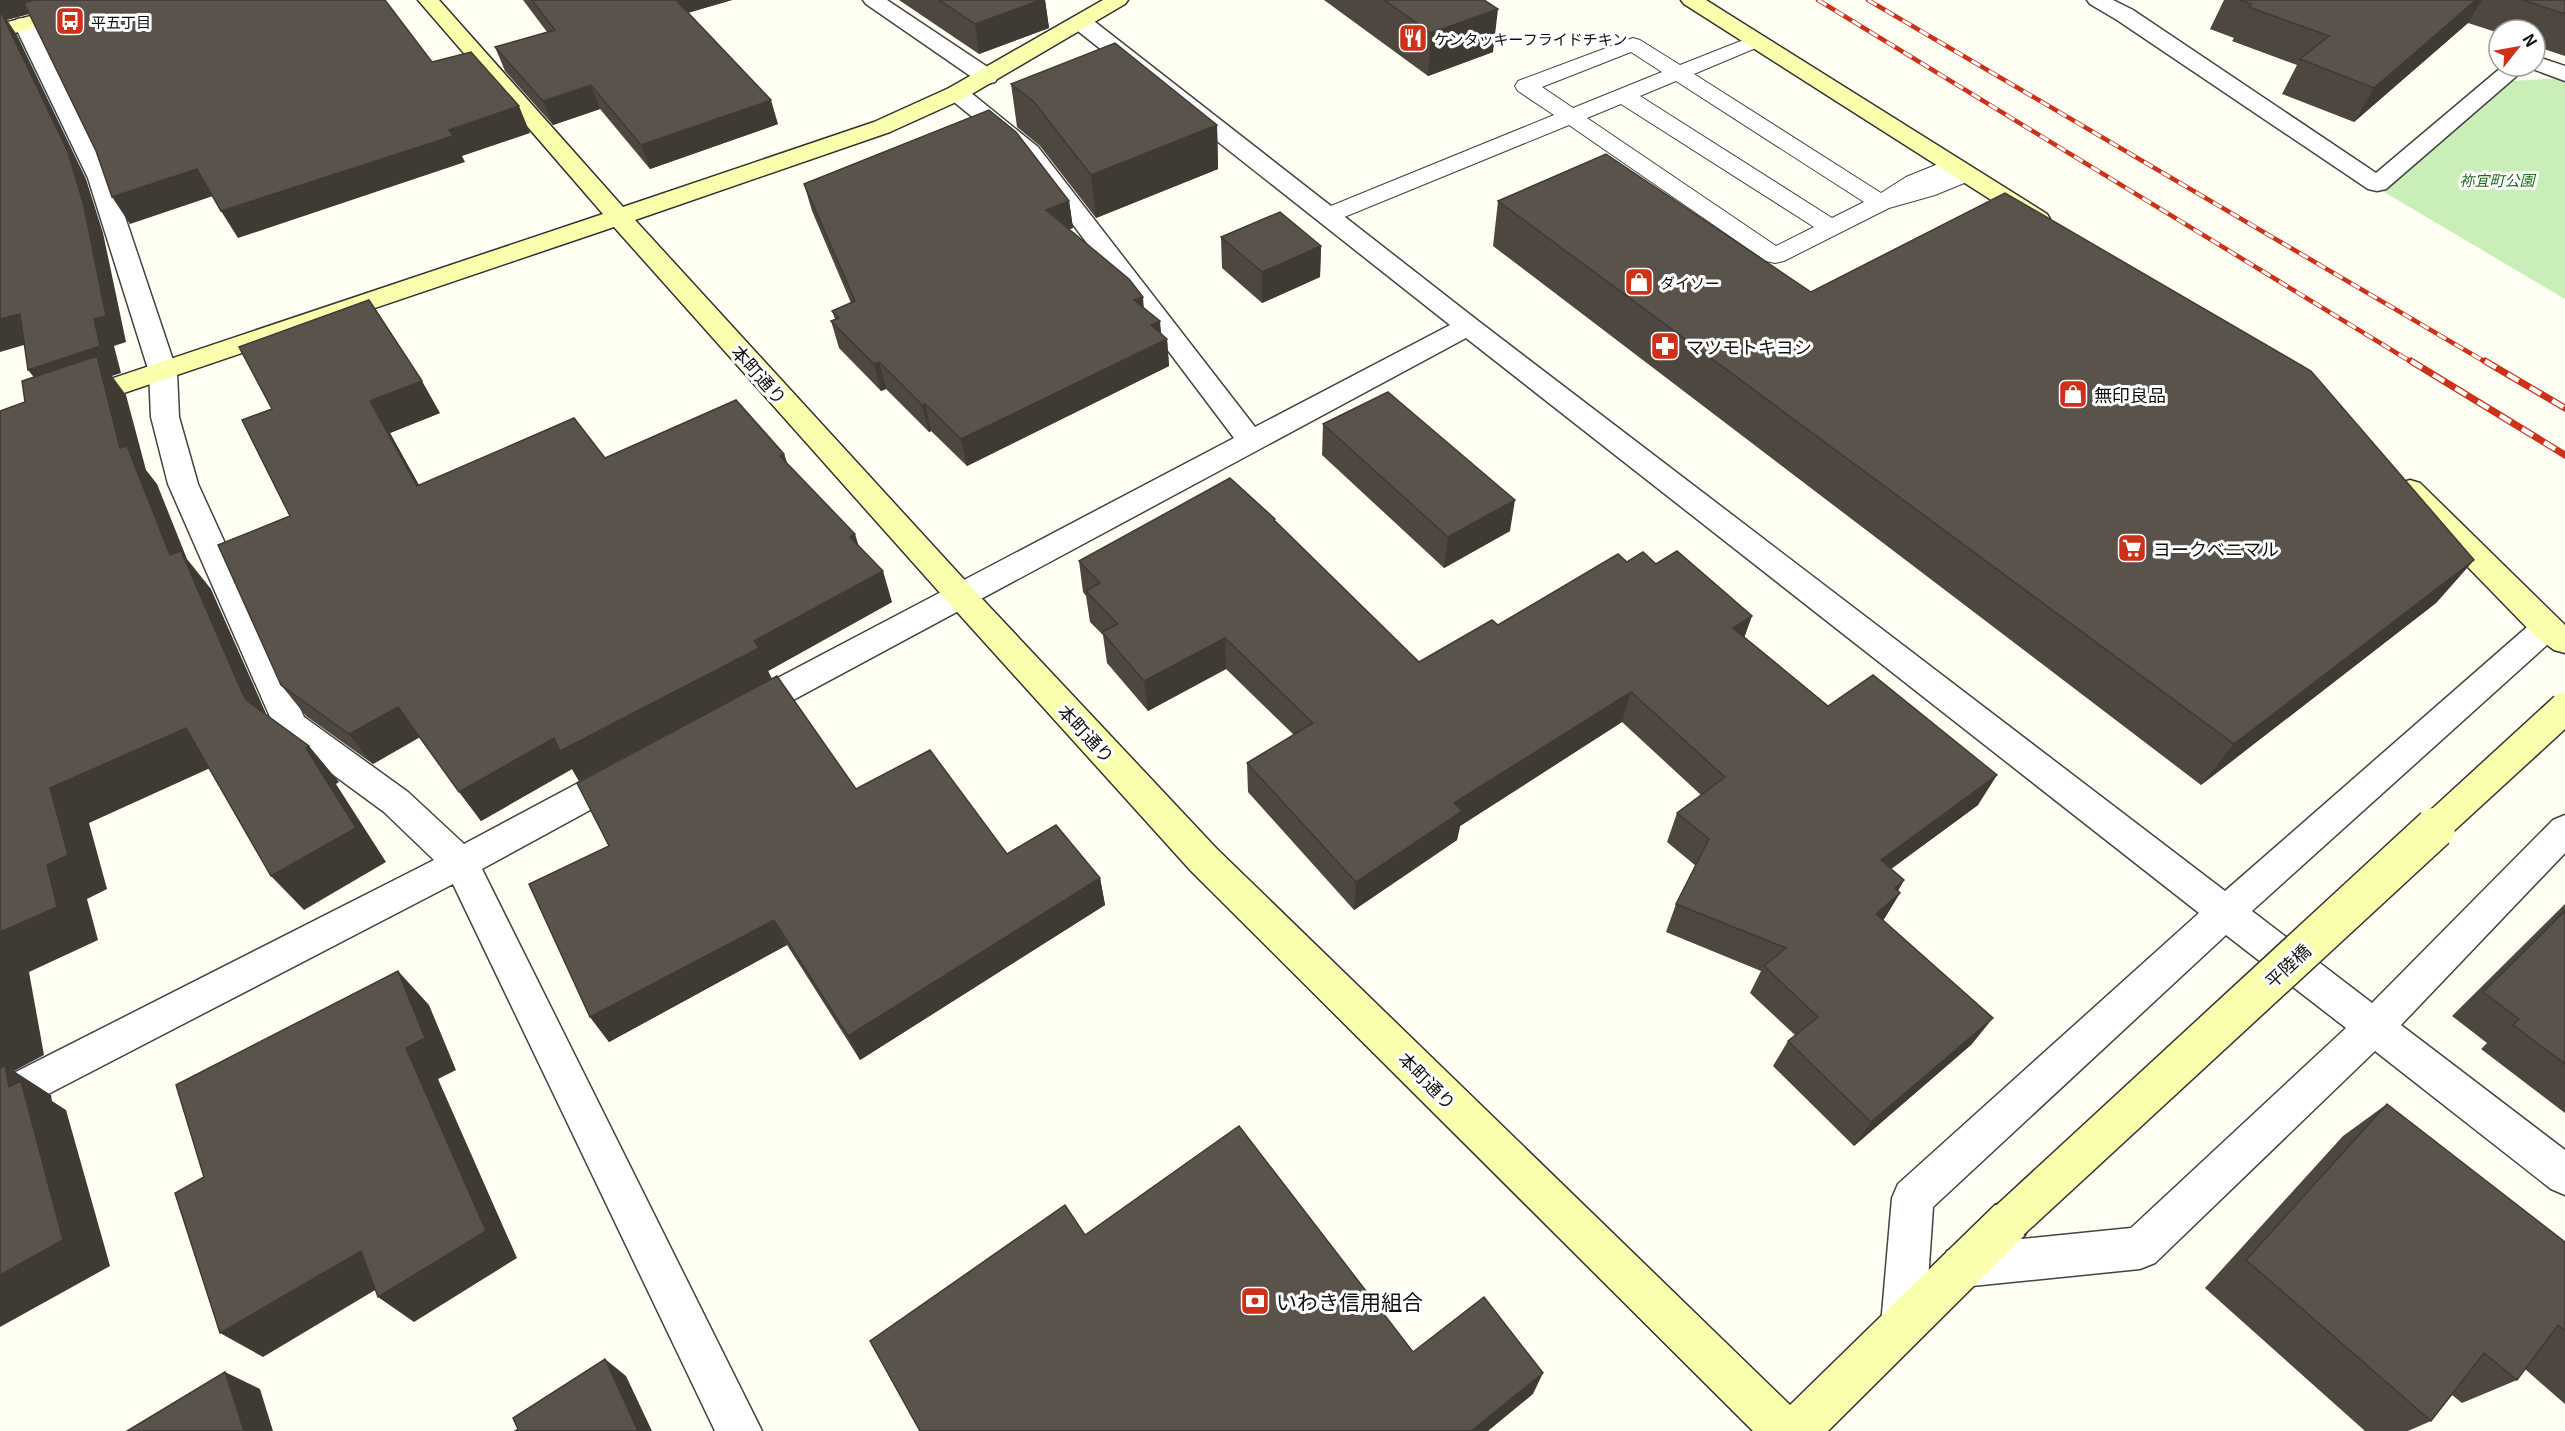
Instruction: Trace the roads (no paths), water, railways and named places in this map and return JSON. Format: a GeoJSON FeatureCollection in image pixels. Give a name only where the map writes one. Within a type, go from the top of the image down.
{"type":"FeatureCollection","features":[{"type":"Feature","properties":{"kind":"street"},"geometry":{"type":"LineString","coordinates":[[0,31],[115,0]]}},
{"type":"Feature","properties":{"kind":"street","name":"本町通り"},"geometry":{"type":"LineString","coordinates":[[428,0],[619,217],[960,595],[1204,860],[1785,1431]]}},
{"type":"Feature","properties":{"kind":"street"},"geometry":{"type":"LineString","coordinates":[[873,0],[987,77]]}},
{"type":"Feature","properties":{"kind":"street"},"geometry":{"type":"LineString","coordinates":[[0,426],[882,127],[987,77],[1118,0]]}},
{"type":"Feature","properties":{"kind":"street"},"geometry":{"type":"LineString","coordinates":[[1691,0],[2055,230]]}},
{"type":"Feature","properties":{"kind":"street"},"geometry":{"type":"LineString","coordinates":[[2097,0],[2125,15],[2377,184],[2502,78]]}},
{"type":"Feature","properties":{"kind":"street"},"geometry":{"type":"LineString","coordinates":[[1082,23],[1468,326],[2565,1175]]}},
{"type":"Feature","properties":{"kind":"street"},"geometry":{"type":"LineString","coordinates":[[26,24],[99,178],[163,372],[165,417],[183,484],[291,726],[396,802],[461,863],[739,1431]]}},
{"type":"Feature","properties":{"kind":"street"},"geometry":{"type":"LineString","coordinates":[[2547,67],[2565,74]]}},
{"type":"Feature","properties":{"kind":"street"},"geometry":{"type":"LineString","coordinates":[[957,93],[1030,153],[1251,441]]}},
{"type":"Feature","properties":{"kind":"street"},"geometry":{"type":"LineString","coordinates":[[721,724],[1468,326]]}},
{"type":"Feature","properties":{"kind":"street"},"geometry":{"type":"LineString","coordinates":[[1903,1325],[1912,1198],[2226,912],[2555,634],[2397,477]]}},
{"type":"Feature","properties":{"kind":"street","name":"平陸橋"},"geometry":{"type":"LineString","coordinates":[[1796,1431],[2010,1220],[2565,708]]}},
{"type":"Feature","properties":{"kind":"street"},"geometry":{"type":"LineString","coordinates":[[0,1100],[461,863],[648,763]]}},
{"type":"Feature","properties":{"kind":"street"},"geometry":{"type":"LineString","coordinates":[[1962,1266],[2140,1248],[2374,1027],[2565,830]]}},
{"type":"Feature","properties":{"kind":"lane"},"geometry":{"type":"LineString","coordinates":[[1329,215],[1756,41]]}},
{"type":"Feature","properties":{"kind":"lane"},"geometry":{"type":"LineString","coordinates":[[1881,203],[1633,44],[1526,86],[1775,256],[1881,203],[1928,190],[1960,170]]}},
{"type":"Feature","properties":{"kind":"lane"},"geometry":{"type":"LineString","coordinates":[[1623,95],[1831,228]]}},
{"type":"Feature","properties":{"kind":"railway"},"geometry":{"type":"LineString","coordinates":[[1818,0],[2413,363]]}},
{"type":"Feature","properties":{"kind":"railway"},"geometry":{"type":"LineString","coordinates":[[1868,0],[2487,363]]}},
{"type":"Feature","properties":{"kind":"railway"},"geometry":{"type":"LineString","coordinates":[[2411,361],[2565,455]]}},
{"type":"Feature","properties":{"kind":"railway"},"geometry":{"type":"LineString","coordinates":[[2485,361],[2565,408]]}},
{"type":"Feature","properties":{"kind":"place","name":"平五丁目"},"geometry":{"type":"Point","coordinates":[70,21]}},
{"type":"Feature","properties":{"kind":"place","name":"ケンタッキーフライドチキン"},"geometry":{"type":"Point","coordinates":[1413,38]}},
{"type":"Feature","properties":{"kind":"place","name":"ダイソー"},"geometry":{"type":"Point","coordinates":[1639,282]}},
{"type":"Feature","properties":{"kind":"place","name":"マツモトキヨシ"},"geometry":{"type":"Point","coordinates":[1665,346]}},
{"type":"Feature","properties":{"kind":"place","name":"無印良品"},"geometry":{"type":"Point","coordinates":[2073,394]}},
{"type":"Feature","properties":{"kind":"place","name":"ヨークベニマル"},"geometry":{"type":"Point","coordinates":[2132,548]}},
{"type":"Feature","properties":{"kind":"place","name":"いわき信用組合"},"geometry":{"type":"Point","coordinates":[1255,1301]}},
{"type":"Feature","properties":{"kind":"park label","name":"祢宜町公園"},"geometry":{"type":"Point","coordinates":[2497,179]}}]}
